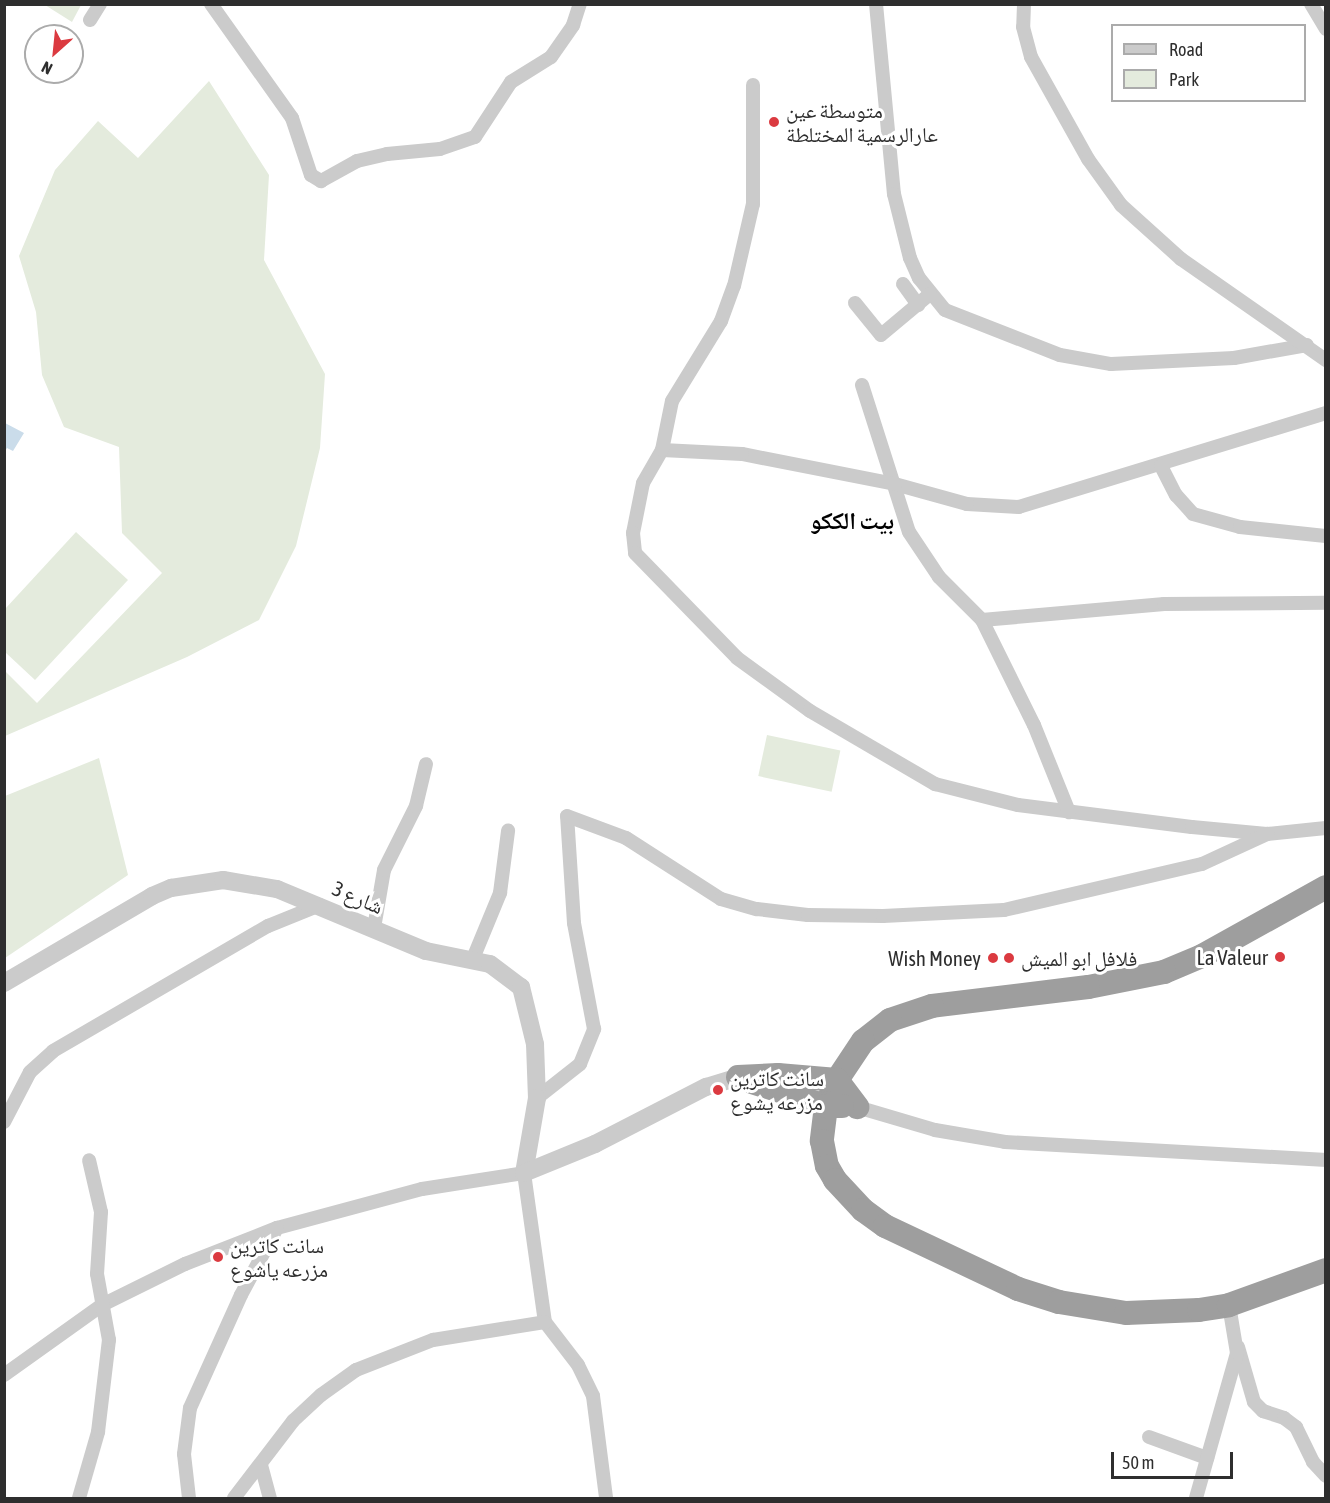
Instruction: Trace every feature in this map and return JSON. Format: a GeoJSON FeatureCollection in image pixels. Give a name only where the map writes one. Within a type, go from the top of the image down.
{"type":"FeatureCollection","features":[{"type":"Feature","properties":{"kind":"highway"},"geometry":{"type":"LineString","coordinates":[[1326,887],[1202,956],[1164,972],[1088,987],[976,999],[909,1012],[884,1024],[863,1041],[837,1080],[826,1106],[824,1155],[835,1179],[863,1209],[918,1243],[1018,1289],[1059,1302],[1126,1313],[1229,1305],[1326,1270]]}},
{"type":"Feature","properties":{"kind":"highway"},"geometry":{"type":"LineString","coordinates":[[738,1077],[778,1075],[837,1080],[857,1107]]}},
{"type":"Feature","properties":{"kind":"highway"},"geometry":{"type":"LineString","coordinates":[[738,1077],[826,1106],[857,1107]]}},
{"type":"Feature","properties":{"kind":"street"},"geometry":{"type":"LineString","coordinates":[[90,20],[100,4]]}},
{"type":"Feature","properties":{"kind":"street"},"geometry":{"type":"LineString","coordinates":[[211,4],[292,118],[311,175],[321,181],[357,161],[387,154],[440,149],[475,137],[511,82],[551,57],[573,25],[580,4]]}},
{"type":"Feature","properties":{"kind":"street"},"geometry":{"type":"LineString","coordinates":[[876,4],[894,194],[910,258],[930,294],[959,318],[1084,361],[1181,362],[1234,358],[1307,345]]}},
{"type":"Feature","properties":{"kind":"street"},"geometry":{"type":"LineString","coordinates":[[1024,4],[1023,27],[1031,57],[1088,159],[1121,205],[1181,259],[1326,360]]}},
{"type":"Feature","properties":{"kind":"street"},"geometry":{"type":"LineString","coordinates":[[1311,4],[1326,29]]}},
{"type":"Feature","properties":{"kind":"street"},"geometry":{"type":"LineString","coordinates":[[753,85],[753,204],[739,269],[721,321],[672,401],[662,450],[640,495],[634,527],[635,553],[737,658],[790,698],[935,784],[983,799],[1069,812],[1268,834],[1326,828]]}},
{"type":"Feature","properties":{"kind":"street"},"geometry":{"type":"LineString","coordinates":[[903,284],[918,304]]}},
{"type":"Feature","properties":{"kind":"street"},"geometry":{"type":"LineString","coordinates":[[855,303],[881,335],[930,294]]}},
{"type":"Feature","properties":{"kind":"street"},"geometry":{"type":"LineString","coordinates":[[862,385],[895,484],[904,520],[919,551],[939,577],[982,620],[1034,725],[1069,812]]}},
{"type":"Feature","properties":{"kind":"street"},"geometry":{"type":"LineString","coordinates":[[662,450],[742,454],[895,484],[967,504],[1019,507],[1161,466],[1326,413]]}},
{"type":"Feature","properties":{"kind":"street"},"geometry":{"type":"LineString","coordinates":[[1161,466],[1184,506],[1203,518],[1240,527],[1326,536]]}},
{"type":"Feature","properties":{"kind":"street"},"geometry":{"type":"LineString","coordinates":[[982,620],[1164,604],[1326,603]]}},
{"type":"Feature","properties":{"kind":"street"},"geometry":{"type":"LineString","coordinates":[[374,928],[384,870],[416,806],[426,764]]}},
{"type":"Feature","properties":{"kind":"street"},"geometry":{"type":"LineString","coordinates":[[537,1098],[580,1064],[594,1029],[574,923],[567,816],[626,838],[721,898],[767,911],[808,915],[968,913],[1022,907],[1202,864],[1268,834]]}},
{"type":"Feature","properties":{"kind":"street"},"geometry":{"type":"LineString","coordinates":[[472,961],[500,893],[508,831]]}},
{"type":"Feature","properties":{"kind":"street","name":"شارع 3"},"geometry":{"type":"LineString","coordinates":[[4,982],[171,888],[223,880],[246,881],[320,905],[426,951],[490,964],[521,987],[536,1052],[537,1098],[524,1173]]}},
{"type":"Feature","properties":{"kind":"street"},"geometry":{"type":"LineString","coordinates":[[4,1122],[30,1072],[53,1051],[268,926],[320,905]]}},
{"type":"Feature","properties":{"kind":"street"},"geometry":{"type":"LineString","coordinates":[[4,1375],[102,1305],[185,1264],[277,1228],[422,1188],[524,1173],[595,1144],[706,1087],[738,1077]]}},
{"type":"Feature","properties":{"kind":"street"},"geometry":{"type":"LineString","coordinates":[[857,1107],[934,1130],[1005,1142],[1326,1160]]}},
{"type":"Feature","properties":{"kind":"street"},"geometry":{"type":"LineString","coordinates":[[79,1498],[98,1432],[109,1328],[96,1274],[101,1212],[89,1160]]}},
{"type":"Feature","properties":{"kind":"street"},"geometry":{"type":"LineString","coordinates":[[524,1173],[545,1322],[578,1365],[593,1396],[606,1498]]}},
{"type":"Feature","properties":{"kind":"street"},"geometry":{"type":"LineString","coordinates":[[189,1498],[183,1454],[190,1408],[226,1327],[277,1228]]}},
{"type":"Feature","properties":{"kind":"street"},"geometry":{"type":"LineString","coordinates":[[1229,1305],[1238,1347],[1258,1407],[1291,1423],[1326,1476]]}},
{"type":"Feature","properties":{"kind":"street"},"geometry":{"type":"LineString","coordinates":[[234,1498],[293,1421],[321,1395],[380,1358],[433,1340],[545,1322]]}},
{"type":"Feature","properties":{"kind":"street"},"geometry":{"type":"LineString","coordinates":[[1196,1498],[1238,1347]]}},
{"type":"Feature","properties":{"kind":"street"},"geometry":{"type":"LineString","coordinates":[[1149,1437],[1208,1458]]}},
{"type":"Feature","properties":{"kind":"street"},"geometry":{"type":"LineString","coordinates":[[261,1465],[270,1498]]}},
{"type":"Feature","properties":{"kind":"green space"},"geometry":{"type":"Polygon","coordinates":[[[45,5],[81,5],[72,22],[45,5]]]}},
{"type":"Feature","properties":{"kind":"green space"},"geometry":{"type":"Polygon","coordinates":[[[209,81],[269,175],[264,260],[325,374],[320,448],[296,546],[259,620],[187,657],[5,736],[5,671],[37,703],[162,573],[122,533],[119,447],[64,427],[42,375],[36,312],[19,256],[55,170],[98,121],[138,158],[209,81]]]}},
{"type":"Feature","properties":{"kind":"green space"},"geometry":{"type":"Polygon","coordinates":[[[76,532],[128,580],[35,680],[5,652],[5,609],[76,532]]]}},
{"type":"Feature","properties":{"kind":"green space"},"geometry":{"type":"Polygon","coordinates":[[[767,735],[840,751],[832,792],[758,776],[767,735]]]}},
{"type":"Feature","properties":{"kind":"green space"},"geometry":{"type":"Polygon","coordinates":[[[99,758],[128,875],[5,958],[5,796],[99,758]]]}},
{"type":"Feature","properties":{"kind":"water"},"geometry":{"type":"Polygon","coordinates":[[[5,423],[24,433],[13,451],[7,448],[5,451],[5,423]]]}},
{"type":"Feature","properties":{"kind":"place","name":"متوسطة عين عارالرسمية المختلطة"},"geometry":{"type":"Point","coordinates":[774,122]}},
{"type":"Feature","properties":{"kind":"place","name":"La Valeur"},"geometry":{"type":"Point","coordinates":[1280,957]}},
{"type":"Feature","properties":{"kind":"place","name":"Wish Money"},"geometry":{"type":"Point","coordinates":[993,958]}},
{"type":"Feature","properties":{"kind":"place","name":"فلافل ابو الميش"},"geometry":{"type":"Point","coordinates":[1009,958]}},
{"type":"Feature","properties":{"kind":"place","name":"سانت كاترين مزرعه يشوع"},"geometry":{"type":"Point","coordinates":[718,1090]}},
{"type":"Feature","properties":{"kind":"place","name":"سانت كاترين مزرعه ياشوع"},"geometry":{"type":"Point","coordinates":[218,1257]}},
{"type":"Feature","properties":{"kind":"district","name":"بيت الككو"},"geometry":{"type":"Point","coordinates":[852,521]}}]}
